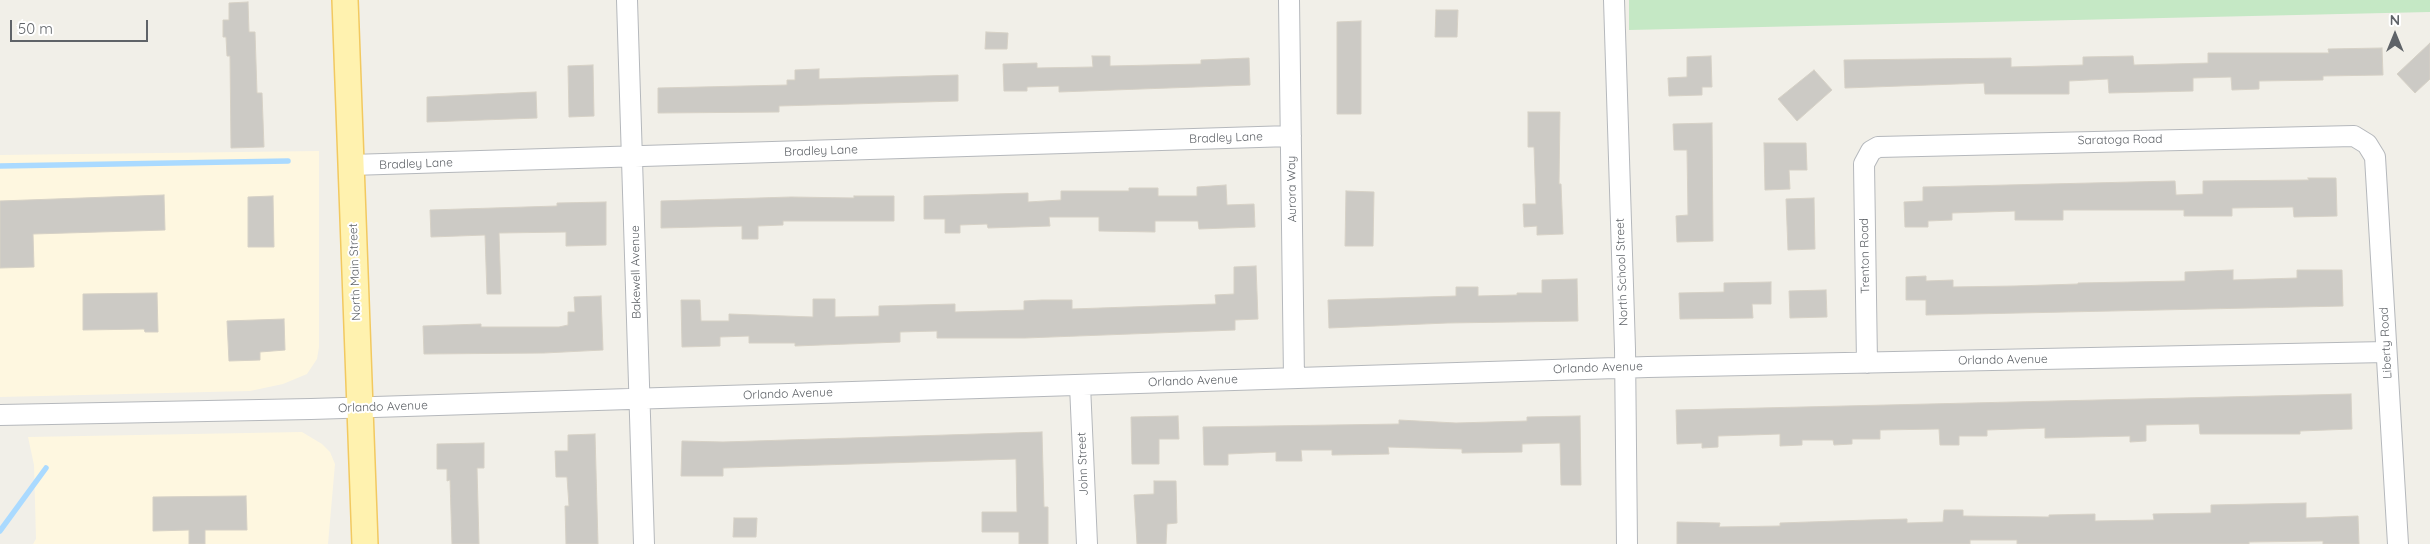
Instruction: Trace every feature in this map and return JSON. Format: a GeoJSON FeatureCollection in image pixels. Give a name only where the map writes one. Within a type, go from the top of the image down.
{"type":"FeatureCollection","features":[{"type":"Feature","properties":{"kind":"main road","name":"North Main Street"},"geometry":{"type":"LineString","coordinates":[[345,0],[365,544]]}},
{"type":"Feature","properties":{"kind":"street","name":"Bakewell Avenue"},"geometry":{"type":"LineString","coordinates":[[627,0],[644,544]]}},
{"type":"Feature","properties":{"kind":"street","name":"Aurora Way"},"geometry":{"type":"LineString","coordinates":[[1289,0],[1294,378]]}},
{"type":"Feature","properties":{"kind":"street","name":"North School Street"},"geometry":{"type":"LineString","coordinates":[[1614,0],[1625,368],[1626,544]]}},
{"type":"Feature","properties":{"kind":"street","name":"Bradley Lane"},"geometry":{"type":"LineString","coordinates":[[351,165],[1291,136]]}},
{"type":"Feature","properties":{"kind":"street","name":"Saratoga Road"},"geometry":{"type":"LineString","coordinates":[[1871,151],[1885,145],[2236,137],[2354,136],[2367,144]]}},
{"type":"Feature","properties":{"kind":"street","name":"Liberty Road"},"geometry":{"type":"LineString","coordinates":[[2367,144],[2375,157],[2398,544]]}},
{"type":"Feature","properties":{"kind":"street","name":"Trenton Road"},"geometry":{"type":"LineString","coordinates":[[1867,363],[1864,164],[1871,151]]}},
{"type":"Feature","properties":{"kind":"street","name":"Orlando Avenue"},"geometry":{"type":"LineString","coordinates":[[0,415],[639,399],[1625,368],[2386,352]]}},
{"type":"Feature","properties":{"kind":"street","name":"John Street"},"geometry":{"type":"LineString","coordinates":[[1080,385],[1087,544]]}},
{"type":"Feature","properties":{"kind":"shaded area"},"geometry":{"type":"Polygon","coordinates":[[[319,151],[319,347],[317,359],[307,374],[283,384],[250,391],[0,397],[0,155],[319,151]]]}},
{"type":"Feature","properties":{"kind":"shaded area"},"geometry":{"type":"Polygon","coordinates":[[[302,432],[322,444],[330,452],[335,464],[328,544],[33,544],[36,539],[34,465],[28,437],[302,432]]]}},
{"type":"Feature","properties":{"kind":"green space"},"geometry":{"type":"Polygon","coordinates":[[[1629,0],[2430,0],[2430,12],[1629,30],[1629,0]]]}},
{"type":"Feature","properties":{"kind":"building"},"geometry":{"type":"Polygon","coordinates":[[[248,2],[249,32],[255,32],[257,93],[262,93],[264,147],[231,148],[230,56],[227,56],[226,37],[223,37],[223,20],[229,20],[229,3],[248,2]]]}},
{"type":"Feature","properties":{"kind":"building"},"geometry":{"type":"Polygon","coordinates":[[[1436,10],[1458,10],[1457,37],[1435,37],[1436,10]]]}},
{"type":"Feature","properties":{"kind":"building"},"geometry":{"type":"Polygon","coordinates":[[[1361,21],[1361,114],[1337,114],[1337,22],[1361,21]]]}},
{"type":"Feature","properties":{"kind":"building"},"geometry":{"type":"Polygon","coordinates":[[[986,32],[1008,33],[1007,49],[985,49],[986,32]]]}},
{"type":"Feature","properties":{"kind":"building"},"geometry":{"type":"Polygon","coordinates":[[[2430,43],[2430,79],[2415,93],[2397,74],[2430,43]]]}},
{"type":"Feature","properties":{"kind":"building"},"geometry":{"type":"Polygon","coordinates":[[[2382,48],[2383,75],[2323,76],[2323,80],[2259,81],[2259,89],[2232,90],[2231,77],[2193,78],[2193,91],[2109,93],[2108,79],[2069,81],[2069,94],[1985,94],[1984,83],[1845,88],[1844,60],[2011,58],[2011,67],[2083,65],[2083,57],[2133,56],[2134,65],[2208,63],[2208,53],[2329,53],[2328,49],[2382,48]]]}},
{"type":"Feature","properties":{"kind":"building"},"geometry":{"type":"Polygon","coordinates":[[[1092,56],[1110,56],[1110,66],[1201,64],[1201,60],[1249,58],[1250,85],[1059,92],[1059,86],[1027,87],[1027,91],[1004,91],[1003,64],[1037,63],[1037,68],[1093,67],[1092,56]]]}},
{"type":"Feature","properties":{"kind":"building"},"geometry":{"type":"Polygon","coordinates":[[[1711,56],[1712,87],[1702,87],[1702,95],[1669,96],[1668,78],[1687,77],[1687,57],[1711,56]]]}},
{"type":"Feature","properties":{"kind":"building"},"geometry":{"type":"Polygon","coordinates":[[[593,65],[594,116],[569,117],[568,66],[593,65]]]}},
{"type":"Feature","properties":{"kind":"building"},"geometry":{"type":"Polygon","coordinates":[[[819,69],[819,79],[958,75],[958,101],[779,106],[779,112],[658,113],[658,88],[787,85],[787,80],[795,80],[795,70],[819,69]]]}},
{"type":"Feature","properties":{"kind":"building"},"geometry":{"type":"Polygon","coordinates":[[[1814,70],[1832,90],[1797,121],[1778,99],[1814,70]]]}},
{"type":"Feature","properties":{"kind":"building"},"geometry":{"type":"Polygon","coordinates":[[[536,92],[537,118],[427,122],[427,97],[536,92]]]}},
{"type":"Feature","properties":{"kind":"building"},"geometry":{"type":"Polygon","coordinates":[[[1528,112],[1560,112],[1559,184],[1561,184],[1563,234],[1537,235],[1537,226],[1524,227],[1523,204],[1536,204],[1534,147],[1528,147],[1528,112]]]}},
{"type":"Feature","properties":{"kind":"building"},"geometry":{"type":"Polygon","coordinates":[[[1712,123],[1713,241],[1677,242],[1676,216],[1688,215],[1687,150],[1674,150],[1673,124],[1712,123]]]}},
{"type":"Feature","properties":{"kind":"building"},"geometry":{"type":"Polygon","coordinates":[[[1764,143],[1806,143],[1807,170],[1789,170],[1790,189],[1765,190],[1764,143]]]}},
{"type":"Feature","properties":{"kind":"building"},"geometry":{"type":"Polygon","coordinates":[[[2308,178],[2336,178],[2337,216],[2294,217],[2293,207],[2232,208],[2232,216],[2184,216],[2184,210],[2063,210],[2063,220],[2015,220],[2015,211],[1952,213],[1952,220],[1928,221],[1928,227],[1905,227],[1904,202],[1923,201],[1923,187],[2175,181],[2176,195],[2203,194],[2203,181],[2309,180],[2308,178]]]}},
{"type":"Feature","properties":{"kind":"building"},"geometry":{"type":"Polygon","coordinates":[[[1226,185],[1227,205],[1254,204],[1255,227],[1199,229],[1198,221],[1155,221],[1155,232],[1099,231],[1099,217],[1049,217],[1050,226],[988,228],[987,224],[960,225],[960,233],[945,233],[945,219],[924,219],[924,196],[1028,193],[1028,202],[1061,200],[1061,191],[1129,191],[1129,188],[1158,188],[1158,196],[1197,196],[1197,187],[1226,185]]]}},
{"type":"Feature","properties":{"kind":"building"},"geometry":{"type":"Polygon","coordinates":[[[1346,191],[1374,192],[1373,246],[1345,246],[1346,191]]]}},
{"type":"Feature","properties":{"kind":"building"},"geometry":{"type":"Polygon","coordinates":[[[164,195],[165,230],[33,234],[34,267],[0,268],[0,201],[164,195]]]}},
{"type":"Feature","properties":{"kind":"building"},"geometry":{"type":"Polygon","coordinates":[[[273,196],[274,247],[248,247],[248,197],[273,196]]]}},
{"type":"Feature","properties":{"kind":"building"},"geometry":{"type":"Polygon","coordinates":[[[854,196],[894,196],[894,221],[783,221],[783,225],[758,226],[758,239],[742,239],[742,226],[661,228],[661,201],[791,197],[854,198],[854,196]]]}},
{"type":"Feature","properties":{"kind":"building"},"geometry":{"type":"Polygon","coordinates":[[[1814,198],[1815,249],[1788,250],[1786,199],[1814,198]]]}},
{"type":"Feature","properties":{"kind":"building"},"geometry":{"type":"Polygon","coordinates":[[[606,202],[606,245],[566,246],[566,232],[499,233],[501,294],[487,294],[485,235],[431,237],[430,210],[557,206],[557,203],[606,202]]]}},
{"type":"Feature","properties":{"kind":"building"},"geometry":{"type":"Polygon","coordinates":[[[1256,266],[1258,319],[1235,320],[1235,330],[1025,338],[937,338],[937,331],[900,332],[900,342],[795,346],[795,343],[749,343],[749,336],[720,337],[720,346],[682,347],[681,300],[700,300],[701,321],[729,321],[729,314],[813,317],[813,299],[835,299],[835,317],[879,316],[879,306],[955,304],[955,312],[1024,310],[1024,301],[1042,300],[1072,300],[1072,309],[1216,304],[1215,295],[1234,294],[1234,267],[1256,266]]]}},
{"type":"Feature","properties":{"kind":"building"},"geometry":{"type":"Polygon","coordinates":[[[2233,270],[2233,280],[2297,278],[2297,270],[2342,270],[2343,306],[1926,315],[1926,300],[1906,300],[1906,277],[1926,276],[1926,281],[1953,280],[1953,287],[2015,286],[2185,281],[2185,272],[2233,270]]]}},
{"type":"Feature","properties":{"kind":"building"},"geometry":{"type":"Polygon","coordinates":[[[1577,279],[1578,321],[1447,323],[1329,328],[1328,300],[1456,296],[1456,287],[1478,287],[1478,296],[1542,293],[1542,280],[1577,279]]]}},
{"type":"Feature","properties":{"kind":"building"},"geometry":{"type":"Polygon","coordinates":[[[1771,282],[1771,304],[1752,304],[1753,318],[1680,319],[1679,293],[1724,292],[1724,283],[1771,282]]]}},
{"type":"Feature","properties":{"kind":"building"},"geometry":{"type":"Polygon","coordinates":[[[1826,290],[1827,317],[1790,318],[1789,291],[1826,290]]]}},
{"type":"Feature","properties":{"kind":"building"},"geometry":{"type":"Polygon","coordinates":[[[157,293],[158,332],[145,332],[144,329],[83,330],[83,294],[157,293]]]}},
{"type":"Feature","properties":{"kind":"building"},"geometry":{"type":"Polygon","coordinates":[[[601,296],[603,350],[544,353],[424,354],[423,326],[481,324],[481,327],[559,327],[568,325],[568,312],[575,312],[574,297],[601,296]]]}},
{"type":"Feature","properties":{"kind":"building"},"geometry":{"type":"Polygon","coordinates":[[[284,319],[285,350],[260,352],[260,360],[229,361],[227,321],[284,319]]]}},
{"type":"Feature","properties":{"kind":"building"},"geometry":{"type":"Polygon","coordinates":[[[2351,394],[2352,429],[2300,431],[2300,434],[2200,434],[2199,424],[2146,425],[2146,441],[2130,442],[2130,436],[2045,438],[2045,428],[1987,430],[1987,436],[1959,436],[1959,445],[1940,445],[1939,429],[1880,430],[1880,439],[1852,439],[1852,444],[1834,445],[1833,440],[1802,440],[1802,445],[1780,446],[1780,434],[1718,436],[1718,447],[1702,448],[1702,443],[1677,444],[1676,410],[2351,394]]]}},
{"type":"Feature","properties":{"kind":"building"},"geometry":{"type":"Polygon","coordinates":[[[1178,416],[1179,439],[1159,439],[1159,464],[1132,464],[1131,417],[1178,416]]]}},
{"type":"Feature","properties":{"kind":"building"},"geometry":{"type":"Polygon","coordinates":[[[1580,416],[1581,485],[1561,485],[1560,443],[1522,444],[1522,452],[1462,453],[1462,449],[1388,447],[1389,454],[1332,455],[1332,450],[1301,450],[1302,461],[1276,461],[1276,452],[1228,454],[1228,465],[1204,465],[1203,427],[1399,424],[1399,420],[1456,423],[1527,421],[1527,417],[1580,416]]]}},
{"type":"Feature","properties":{"kind":"building"},"geometry":{"type":"Polygon","coordinates":[[[1042,432],[1044,507],[1048,507],[1048,544],[1019,544],[1019,532],[982,532],[982,512],[1017,512],[1016,459],[723,468],[723,476],[681,476],[682,441],[723,442],[1042,432]]]}},
{"type":"Feature","properties":{"kind":"building"},"geometry":{"type":"Polygon","coordinates":[[[595,434],[598,544],[566,544],[565,506],[569,506],[567,477],[556,477],[555,451],[568,451],[568,435],[595,434]]]}},
{"type":"Feature","properties":{"kind":"building"},"geometry":{"type":"Polygon","coordinates":[[[484,443],[484,468],[477,468],[479,544],[452,544],[450,480],[447,481],[447,469],[437,469],[437,444],[484,443]]]}},
{"type":"Feature","properties":{"kind":"building"},"geometry":{"type":"Polygon","coordinates":[[[1154,481],[1176,481],[1177,523],[1167,524],[1166,544],[1137,544],[1134,495],[1154,494],[1154,481]]]}},
{"type":"Feature","properties":{"kind":"building"},"geometry":{"type":"Polygon","coordinates":[[[246,496],[247,530],[205,530],[205,544],[189,544],[189,530],[153,531],[153,497],[246,496]]]}},
{"type":"Feature","properties":{"kind":"building"},"geometry":{"type":"Polygon","coordinates":[[[2306,503],[2306,518],[2358,516],[2359,544],[2323,544],[2323,541],[2249,542],[2249,544],[2017,544],[2017,540],[1970,540],[1970,544],[1677,544],[1677,522],[1720,523],[1719,527],[1780,526],[1780,523],[1907,519],[1907,523],[1943,522],[1944,510],[1963,510],[1963,516],[2049,517],[2049,515],[2095,514],[2095,521],[2154,520],[2153,514],[2211,513],[2211,505],[2306,503]]]}},
{"type":"Feature","properties":{"kind":"building"},"geometry":{"type":"Polygon","coordinates":[[[734,518],[757,518],[756,537],[733,537],[734,518]]]}},
{"type":"Feature","properties":{"kind":"waterway"},"geometry":{"type":"LineString","coordinates":[[0,166],[288,161]]}},
{"type":"Feature","properties":{"kind":"waterway"},"geometry":{"type":"LineString","coordinates":[[0,531],[46,468]]}}]}
